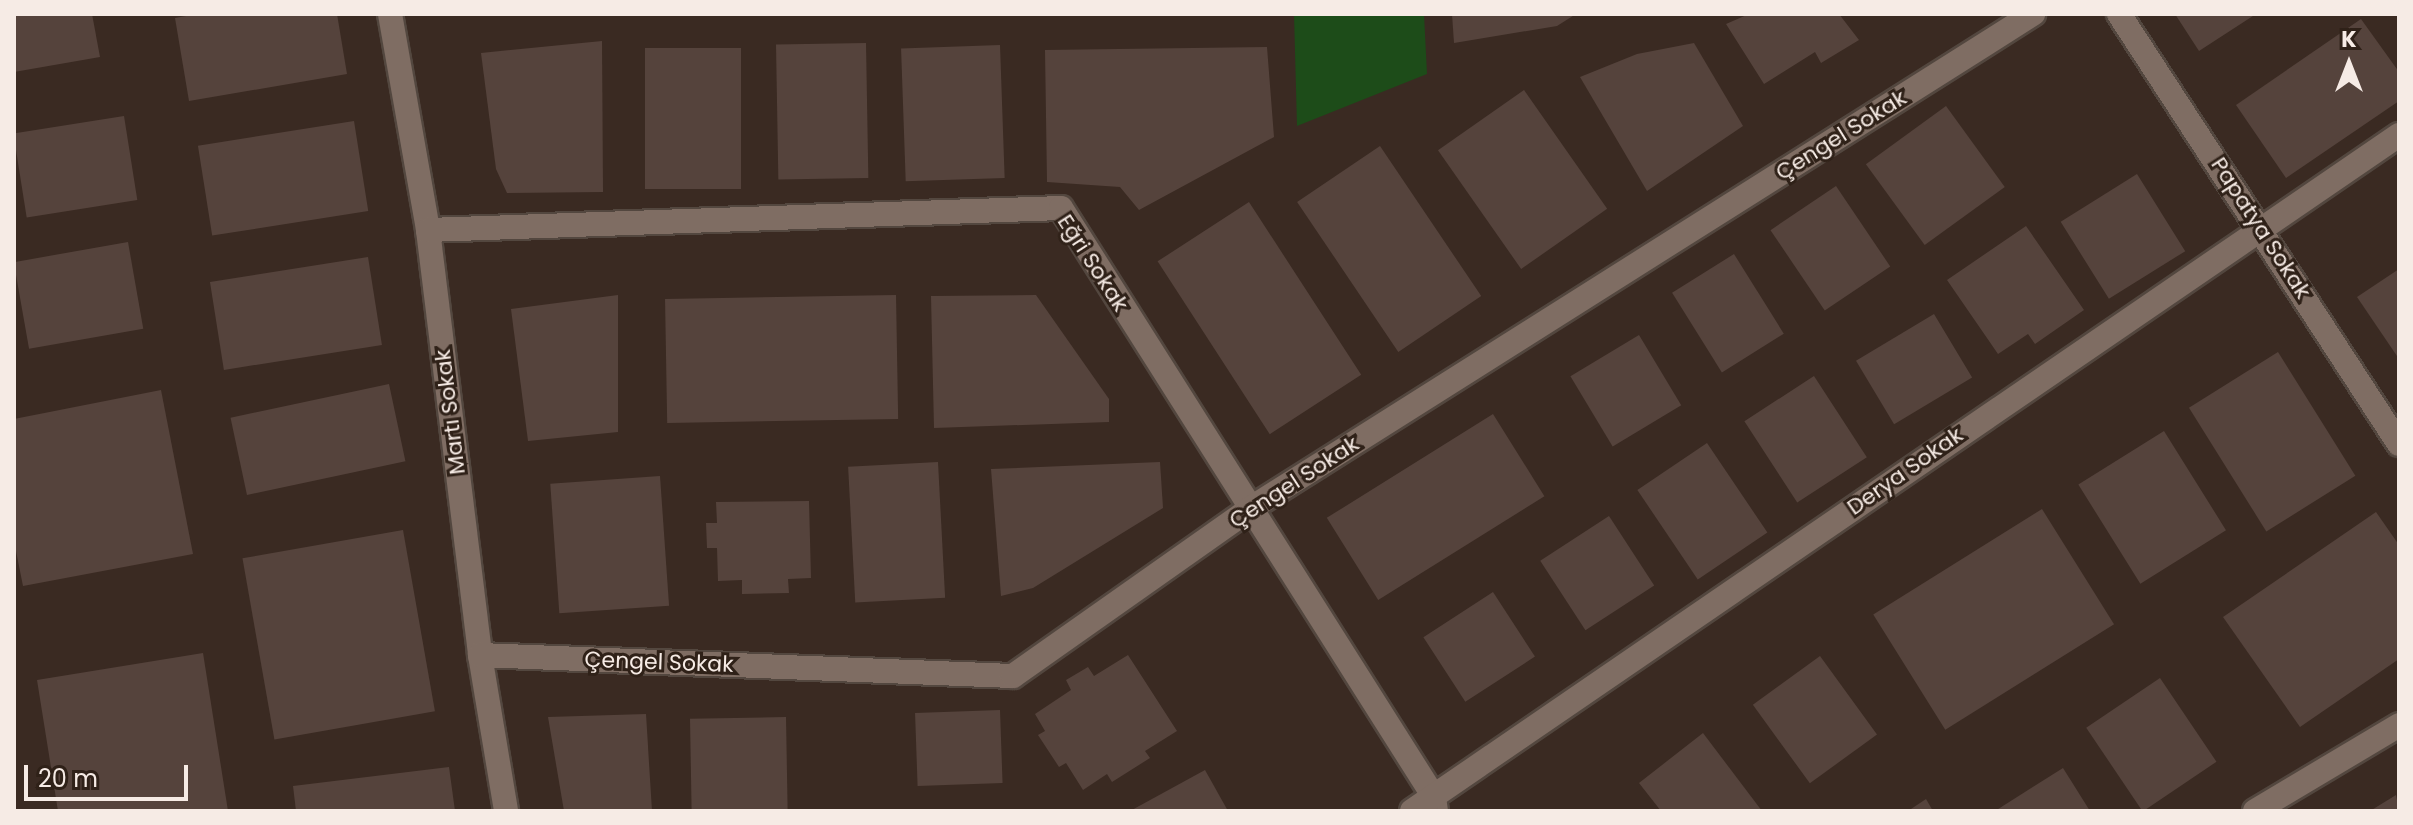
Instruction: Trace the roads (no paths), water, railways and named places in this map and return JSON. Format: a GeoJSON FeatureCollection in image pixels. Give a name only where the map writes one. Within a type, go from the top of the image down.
{"type":"FeatureCollection","features":[{"type":"Feature","properties":{"kind":"street","name":"Martı Sokak"},"geometry":{"type":"LineString","coordinates":[[390,14],[428,230],[480,655],[506,811]]}},
{"type":"Feature","properties":{"kind":"street","name":"Çengel Sokak"},"geometry":{"type":"LineString","coordinates":[[480,655],[1013,676],[1248,510],[2033,14]]}},
{"type":"Feature","properties":{"kind":"street","name":"Papatya Sokak"},"geometry":{"type":"LineString","coordinates":[[2119,14],[2261,225],[2399,444]]}},
{"type":"Feature","properties":{"kind":"street","name":"Derya Sokak"},"geometry":{"type":"LineString","coordinates":[[1412,811],[1435,804],[2261,225],[2399,135]]}},
{"type":"Feature","properties":{"kind":"street","name":"Eğri Sokak"},"geometry":{"type":"LineString","coordinates":[[428,230],[1061,208],[1435,804]]}},
{"type":"Feature","properties":{"kind":"street"},"geometry":{"type":"LineString","coordinates":[[2255,811],[2399,725]]}}]}
